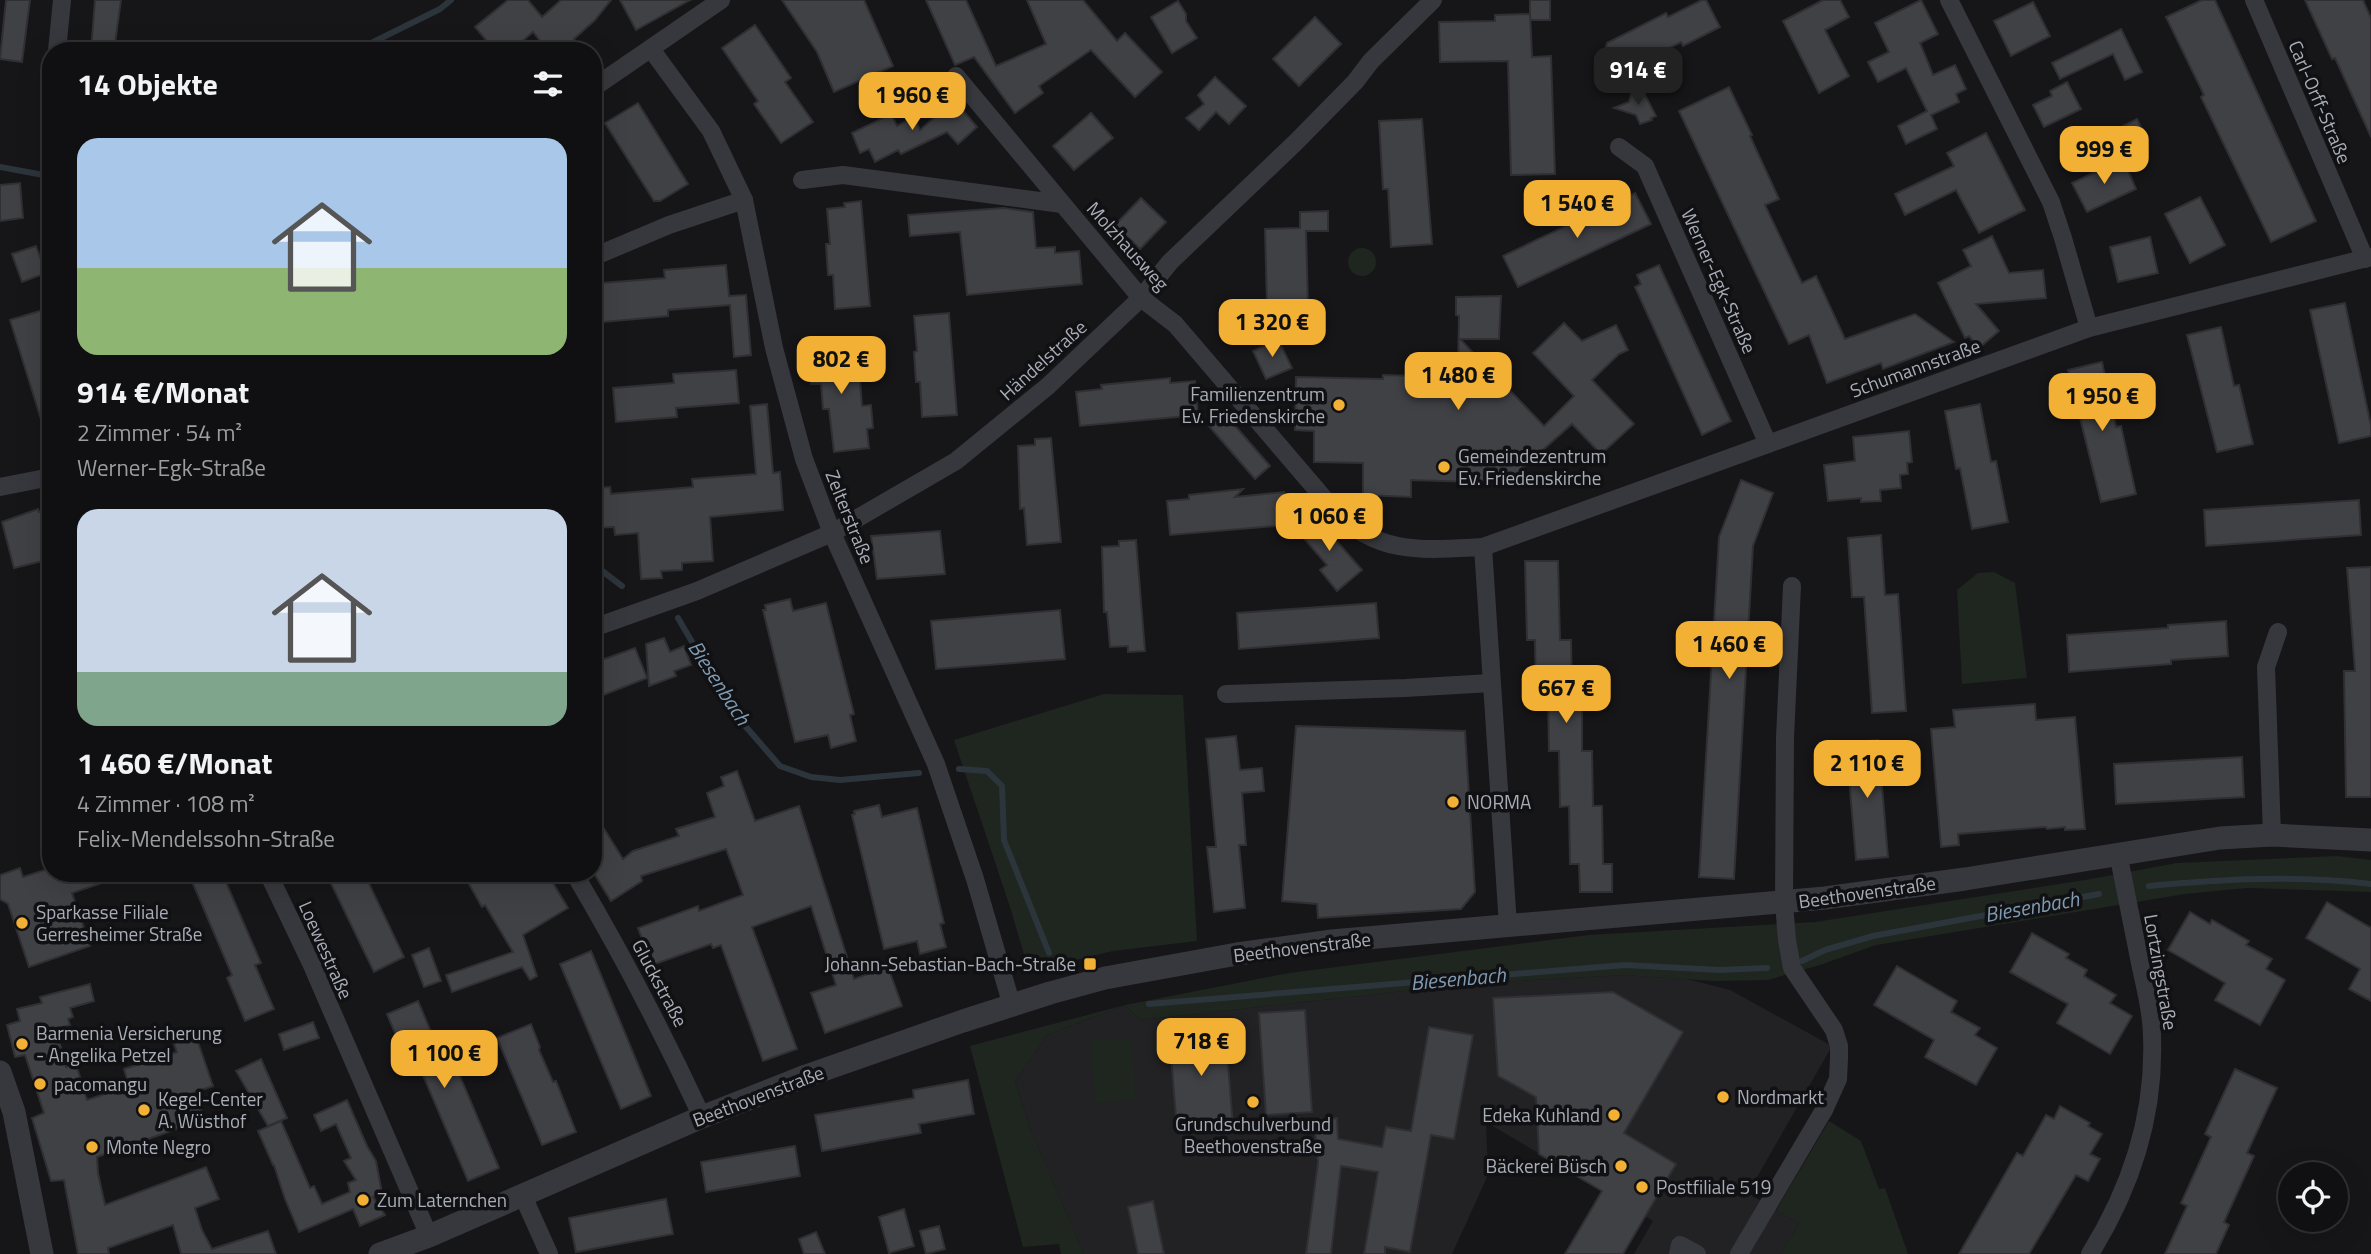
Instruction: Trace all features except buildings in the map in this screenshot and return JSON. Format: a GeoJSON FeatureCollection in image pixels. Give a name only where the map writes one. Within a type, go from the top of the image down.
{"type":"FeatureCollection","features":[{"type":"Feature","properties":{"kind":"street"},"geometry":{"type":"LineString","coordinates":[[58,42],[62,0]]}},
{"type":"Feature","properties":{"kind":"street"},"geometry":{"type":"LineString","coordinates":[[602,82],[721,0]]}},
{"type":"Feature","properties":{"kind":"street","name":"Händelstraße"},"geometry":{"type":"LineString","coordinates":[[602,625],[697,591],[832,533],[956,461],[1048,386],[1141,298],[1170,262],[1295,143],[1433,0]]}},
{"type":"Feature","properties":{"kind":"street"},"geometry":{"type":"LineString","coordinates":[[1949,0],[2051,202],[2089,328]]}},
{"type":"Feature","properties":{"kind":"street","name":"Carl-Orff-Straße"},"geometry":{"type":"LineString","coordinates":[[2254,0],[2368,258]]}},
{"type":"Feature","properties":{"kind":"street","name":"Zelterstraße"},"geometry":{"type":"LineString","coordinates":[[651,49],[711,131],[744,200],[774,348],[804,459],[832,533],[936,764],[975,879],[1012,1006]]}},
{"type":"Feature","properties":{"kind":"street","name":"Molzhausweg"},"geometry":{"type":"LineString","coordinates":[[956,76],[1141,298],[1175,324],[1349,526],[1369,538],[1394,546],[1424,550],[1483,547]]}},
{"type":"Feature","properties":{"kind":"street","name":"Werner-Egk-Straße"},"geometry":{"type":"LineString","coordinates":[[1619,146],[1645,166],[1768,444]]}},
{"type":"Feature","properties":{"kind":"street","name":"Molzhausweg"},"geometry":{"type":"LineString","coordinates":[[802,180],[843,174],[1062,204]]}},
{"type":"Feature","properties":{"kind":"street"},"geometry":{"type":"LineString","coordinates":[[602,253],[669,225],[744,200]]}},
{"type":"Feature","properties":{"kind":"street","name":"Schumannstraße"},"geometry":{"type":"LineString","coordinates":[[1483,547],[2089,328],[2368,258]]}},
{"type":"Feature","properties":{"kind":"street"},"geometry":{"type":"LineString","coordinates":[[0,486],[42,479]]}},
{"type":"Feature","properties":{"kind":"street"},"geometry":{"type":"LineString","coordinates":[[1483,547],[1508,926]]}},
{"type":"Feature","properties":{"kind":"street"},"geometry":{"type":"LineString","coordinates":[[1740,1254],[1824,1111],[1838,1079],[1839,1046],[1834,1030],[1792,968],[1784,903],[1786,738],[1792,586]]}},
{"type":"Feature","properties":{"kind":"street"},"geometry":{"type":"LineString","coordinates":[[2272,835],[2266,667],[2278,632]]}},
{"type":"Feature","properties":{"kind":"street"},"geometry":{"type":"LineString","coordinates":[[1226,694],[1405,688],[1491,682]]}},
{"type":"Feature","properties":{"kind":"street","name":"Beethovenstraße"},"geometry":{"type":"LineString","coordinates":[[380,1254],[523,1196],[702,1116],[924,1034],[1105,978],[1237,954],[1332,941],[1784,903],[1965,879],[2209,839],[2272,835],[2371,840]]}},
{"type":"Feature","properties":{"kind":"street","name":"Lortzingstraße"},"geometry":{"type":"LineString","coordinates":[[2090,1254],[2126,1187],[2139,1150],[2151,1081],[2152,1035],[2149,1004],[2118,853]]}},
{"type":"Feature","properties":{"kind":"street","name":"Loewestraße"},"geometry":{"type":"LineString","coordinates":[[272,882],[311,963],[429,1236]]}},
{"type":"Feature","properties":{"kind":"street","name":"Gluckstraße"},"geometry":{"type":"LineString","coordinates":[[579,882],[664,1036],[702,1116]]}},
{"type":"Feature","properties":{"kind":"street"},"geometry":{"type":"LineString","coordinates":[[0,1072],[14,1112],[42,1254]]}},
{"type":"Feature","properties":{"kind":"street"},"geometry":{"type":"LineString","coordinates":[[523,1196],[549,1254]]}},
{"type":"Feature","properties":{"kind":"street"},"geometry":{"type":"LineString","coordinates":[[1678,1254],[1680,1244],[1697,1254]]}},
{"type":"Feature","properties":{"kind":"shaded area"},"geometry":{"type":"Polygon","coordinates":[[[1362,248],[1372,252],[1376,262],[1372,272],[1362,276],[1352,272],[1348,262],[1352,252],[1362,248]]]}},
{"type":"Feature","properties":{"kind":"shaded area"},"geometry":{"type":"Polygon","coordinates":[[[1994,572],[2015,583],[2027,678],[1962,684],[1957,590],[1978,573],[1994,572]]]}},
{"type":"Feature","properties":{"kind":"shaded area"},"geometry":{"type":"Polygon","coordinates":[[[1104,694],[1183,695],[1197,941],[1113,951],[1029,971],[954,740],[1104,694]]]}},
{"type":"Feature","properties":{"kind":"shaded area"},"geometry":{"type":"Polygon","coordinates":[[[2337,856],[2371,860],[2371,892],[2247,888],[2185,894],[1876,945],[1768,980],[1714,981],[1625,975],[1478,983],[1140,1020],[1125,1005],[1289,973],[1589,935],[1815,922],[2177,863],[2337,856]]]}},
{"type":"Feature","properties":{"kind":"shaded area","name":"Grundschulverbund Beethovenstraße"},"geometry":{"type":"Polygon","coordinates":[[[1625,975],[1687,979],[1730,990],[1832,1046],[1748,1193],[1799,1224],[1781,1254],[1634,1254],[1653,1221],[1486,1122],[1488,1175],[1452,1254],[1084,1254],[1030,1128],[1015,1082],[1047,1035],[1125,1005],[1140,1020],[1478,983],[1625,975]]]}},
{"type":"Feature","properties":{"kind":"shaded area"},"geometry":{"type":"Polygon","coordinates":[[[1125,1005],[1047,1035],[1015,1082],[1030,1128],[1084,1254],[1061,1254],[1059,1244],[1023,1247],[970,1046],[1125,1005]]]}},
{"type":"Feature","properties":{"kind":"shaded area"},"geometry":{"type":"Polygon","coordinates":[[[1131,1038],[1136,1100],[1095,1103],[1090,1041],[1131,1038]]]}},
{"type":"Feature","properties":{"kind":"shaded area"},"geometry":{"type":"Polygon","coordinates":[[[1829,1121],[1861,1141],[1879,1189],[1885,1188],[1908,1254],[1781,1254],[1799,1224],[1776,1210],[1829,1121]]]}},
{"type":"Feature","properties":{"kind":"waterway"},"geometry":{"type":"LineString","coordinates":[[373,42],[440,9],[451,0]]}},
{"type":"Feature","properties":{"kind":"waterway"},"geometry":{"type":"LineString","coordinates":[[0,167],[42,175]]}},
{"type":"Feature","properties":{"kind":"waterway","name":"Biesenbach"},"geometry":{"type":"LineString","coordinates":[[602,571],[622,586]]}},
{"type":"Feature","properties":{"kind":"waterway","name":"Biesenbach"},"geometry":{"type":"LineString","coordinates":[[678,618],[733,712],[780,766],[811,777],[840,780],[919,773]]}},
{"type":"Feature","properties":{"kind":"waterway","name":"Biesenbach"},"geometry":{"type":"LineString","coordinates":[[959,769],[987,771],[1002,786],[1004,840],[1049,953]]}},
{"type":"Feature","properties":{"kind":"waterway","name":"Biesenbach"},"geometry":{"type":"LineString","coordinates":[[2149,886],[2260,879],[2371,884]]}},
{"type":"Feature","properties":{"kind":"waterway","name":"Biesenbach"},"geometry":{"type":"LineString","coordinates":[[1802,961],[1825,950],[1873,936],[2099,894]]}},
{"type":"Feature","properties":{"kind":"waterway","name":"Biesenbach"},"geometry":{"type":"LineString","coordinates":[[1149,1004],[1625,965],[1720,970],[1767,968]]}},
{"type":"Feature","properties":{"kind":"place","name":"Familienzentrum Ev. Friedenskirche"},"geometry":{"type":"Point","coordinates":[1339,405]}},
{"type":"Feature","properties":{"kind":"place","name":"Gemeindezentrum Ev. Friedenskirche"},"geometry":{"type":"Point","coordinates":[1444,467]}},
{"type":"Feature","properties":{"kind":"place","name":"NORMA"},"geometry":{"type":"Point","coordinates":[1453,802]}},
{"type":"Feature","properties":{"kind":"place","name":"Sparkasse Filiale Gerresheimer Straße"},"geometry":{"type":"Point","coordinates":[22,923]}},
{"type":"Feature","properties":{"kind":"place","name":"Johann-Sebastian-Bach-Straße"},"geometry":{"type":"Point","coordinates":[1090,964]}},
{"type":"Feature","properties":{"kind":"place","name":"Barmenia Versicherung - Angelika Petzel"},"geometry":{"type":"Point","coordinates":[22,1044]}},
{"type":"Feature","properties":{"kind":"place","name":"pacomangu"},"geometry":{"type":"Point","coordinates":[40,1084]}},
{"type":"Feature","properties":{"kind":"place","name":"Nordmarkt"},"geometry":{"type":"Point","coordinates":[1723,1097]}},
{"type":"Feature","properties":{"kind":"place","name":"Grundschulverbund Beethovenstraße"},"geometry":{"type":"Point","coordinates":[1253,1102]}},
{"type":"Feature","properties":{"kind":"place","name":"Kegel-Center A. Wüsthof"},"geometry":{"type":"Point","coordinates":[144,1110]}},
{"type":"Feature","properties":{"kind":"place","name":"Edeka Kuhland"},"geometry":{"type":"Point","coordinates":[1614,1115]}},
{"type":"Feature","properties":{"kind":"place","name":"Monte Negro"},"geometry":{"type":"Point","coordinates":[92,1147]}},
{"type":"Feature","properties":{"kind":"place","name":"Bäckerei Büsch"},"geometry":{"type":"Point","coordinates":[1621,1166]}},
{"type":"Feature","properties":{"kind":"place","name":"Postfiliale 519"},"geometry":{"type":"Point","coordinates":[1642,1187]}},
{"type":"Feature","properties":{"kind":"place","name":"Zum Laternchen"},"geometry":{"type":"Point","coordinates":[363,1200]}}]}
